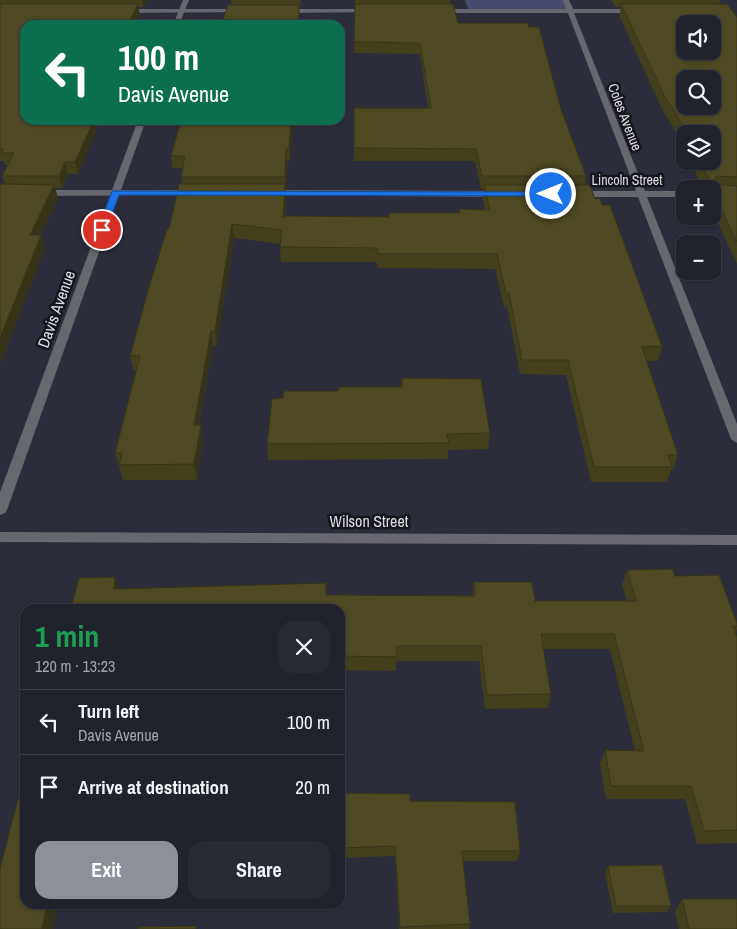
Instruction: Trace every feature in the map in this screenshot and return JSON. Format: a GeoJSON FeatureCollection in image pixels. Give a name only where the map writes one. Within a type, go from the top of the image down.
{"type":"FeatureCollection","features":[{"type":"Feature","properties":{"kind":"street"},"geometry":{"type":"LineString","coordinates":[[178,20],[186,0]]}},
{"type":"Feature","properties":{"kind":"street","name":"Coles Avenue"},"geometry":{"type":"LineString","coordinates":[[566,0],[639,194],[737,439]]}},
{"type":"Feature","properties":{"kind":"street"},"geometry":{"type":"LineString","coordinates":[[114,11],[251,11]]}},
{"type":"Feature","properties":{"kind":"street"},"geometry":{"type":"LineString","coordinates":[[271,11],[380,11]]}},
{"type":"Feature","properties":{"kind":"street"},"geometry":{"type":"LineString","coordinates":[[430,11],[639,11]]}},
{"type":"Feature","properties":{"kind":"street","name":"Davis Avenue"},"geometry":{"type":"LineString","coordinates":[[0,510],[140,125]]}},
{"type":"Feature","properties":{"kind":"street"},"geometry":{"type":"LineString","coordinates":[[29,193],[204,193]]}},
{"type":"Feature","properties":{"kind":"street"},"geometry":{"type":"LineString","coordinates":[[264,193],[511,194]]}},
{"type":"Feature","properties":{"kind":"street","name":"Lincoln Street"},"geometry":{"type":"LineString","coordinates":[[570,194],[676,194]]}},
{"type":"Feature","properties":{"kind":"street","name":"Wilson Street"},"geometry":{"type":"LineString","coordinates":[[0,537],[737,540]]}},
{"type":"Feature","properties":{"kind":"shaded area"},"geometry":{"type":"Polygon","coordinates":[[[465,0],[566,0],[570,11],[469,11],[465,0]]]}},
{"type":"Feature","properties":{"kind":"building"},"geometry":{"type":"Polygon","coordinates":[[[0,4],[138,4],[130,20],[20,20],[20,125],[92,125],[75,162],[65,162],[59,176],[2,176],[14,153],[1,153],[3,149],[0,149],[0,4]]]}},
{"type":"Feature","properties":{"kind":"building"},"geometry":{"type":"Polygon","coordinates":[[[355,4],[453,4],[458,23],[528,23],[529,27],[539,27],[561,109],[586,176],[482,176],[476,149],[354,148],[354,108],[431,108],[420,43],[354,42],[355,4]]]}},
{"type":"Feature","properties":{"kind":"building"},"geometry":{"type":"Polygon","coordinates":[[[621,4],[727,4],[737,17],[737,177],[716,176],[715,180],[709,180],[704,170],[721,170],[721,125],[682,125],[676,115],[721,115],[721,70],[676,70],[676,114],[665,97],[621,4]]]}},
{"type":"Feature","properties":{"kind":"building"},"geometry":{"type":"Polygon","coordinates":[[[228,5],[299,5],[298,20],[223,20],[228,5]]]}},
{"type":"Feature","properties":{"kind":"building"},"geometry":{"type":"Polygon","coordinates":[[[180,125],[291,125],[289,149],[286,149],[285,177],[181,177],[185,156],[171,156],[180,125]]]}},
{"type":"Feature","properties":{"kind":"building"},"geometry":{"type":"Polygon","coordinates":[[[0,184],[54,185],[30,235],[41,235],[0,338],[0,184]]]}},
{"type":"Feature","properties":{"kind":"building"},"geometry":{"type":"Polygon","coordinates":[[[179,184],[285,184],[283,216],[389,217],[389,213],[460,213],[459,209],[490,210],[484,185],[590,185],[595,199],[600,198],[602,205],[610,205],[662,346],[642,347],[678,455],[668,455],[672,467],[594,467],[568,360],[522,360],[509,293],[506,293],[497,254],[378,254],[377,248],[280,247],[282,230],[232,224],[215,331],[211,331],[194,425],[201,425],[194,464],[119,465],[122,453],[115,453],[140,356],[130,356],[149,287],[167,229],[169,229],[179,184]]]}},
{"type":"Feature","properties":{"kind":"building"},"geometry":{"type":"Polygon","coordinates":[[[721,185],[737,186],[737,242],[721,208],[721,185]]]}},
{"type":"Feature","properties":{"kind":"building"},"geometry":{"type":"Polygon","coordinates":[[[402,378],[481,379],[490,433],[447,434],[449,443],[267,444],[272,399],[283,398],[284,391],[338,391],[339,387],[402,387],[402,378]]]}},
{"type":"Feature","properties":{"kind":"building"},"geometry":{"type":"Polygon","coordinates":[[[673,569],[675,576],[719,575],[737,623],[737,626],[733,626],[737,637],[737,830],[704,831],[691,786],[611,786],[605,750],[644,751],[614,634],[541,634],[551,694],[487,695],[481,646],[397,646],[396,657],[345,656],[345,604],[72,604],[79,578],[115,577],[114,589],[326,583],[326,595],[475,596],[474,582],[532,582],[535,601],[636,601],[627,570],[673,569]]]}},
{"type":"Feature","properties":{"kind":"building"},"geometry":{"type":"Polygon","coordinates":[[[20,791],[20,909],[46,909],[42,929],[0,929],[0,868],[20,791]]]}},
{"type":"Feature","properties":{"kind":"building"},"geometry":{"type":"Polygon","coordinates":[[[345,793],[410,794],[410,801],[515,802],[520,851],[462,851],[470,924],[400,927],[395,846],[345,848],[345,793]]]}},
{"type":"Feature","properties":{"kind":"building"},"geometry":{"type":"Polygon","coordinates":[[[662,865],[671,906],[616,906],[608,866],[662,865]]]}},
{"type":"Feature","properties":{"kind":"building"},"geometry":{"type":"Polygon","coordinates":[[[682,899],[737,899],[737,929],[689,929],[682,899]]]}},
{"type":"Feature","properties":{"kind":"building"},"geometry":{"type":"Polygon","coordinates":[[[196,926],[196,929],[138,929],[138,927],[196,926]]]}},
{"type":"Feature","properties":{"kind":"route"},"geometry":{"type":"LineString","coordinates":[[102,230],[115,193],[551,194]]}}]}
